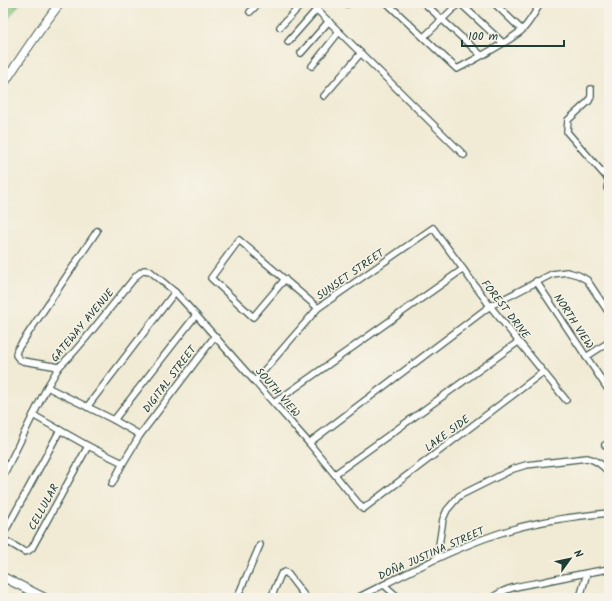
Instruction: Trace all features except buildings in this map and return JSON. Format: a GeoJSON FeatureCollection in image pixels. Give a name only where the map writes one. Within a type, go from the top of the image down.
{"type":"FeatureCollection","features":[{"type":"Feature","properties":{"kind":"street"},"geometry":{"type":"LineString","coordinates":[[3,85],[60,3]]}},
{"type":"Feature","properties":{"kind":"street"},"geometry":{"type":"LineString","coordinates":[[250,12],[259,3]]}},
{"type":"Feature","properties":{"kind":"street"},"geometry":{"type":"LineString","coordinates":[[280,27],[303,3]]}},
{"type":"Feature","properties":{"kind":"street"},"geometry":{"type":"LineString","coordinates":[[310,3],[464,155]]}},
{"type":"Feature","properties":{"kind":"street"},"geometry":{"type":"LineString","coordinates":[[387,3],[458,69],[503,43],[522,30],[539,5],[533,3]]}},
{"type":"Feature","properties":{"kind":"street"},"geometry":{"type":"LineString","coordinates":[[424,3],[481,55]]}},
{"type":"Feature","properties":{"kind":"street"},"geometry":{"type":"LineString","coordinates":[[424,37],[459,3],[503,43]]}},
{"type":"Feature","properties":{"kind":"street"},"geometry":{"type":"LineString","coordinates":[[494,3],[522,30]]}},
{"type":"Feature","properties":{"kind":"street"},"geometry":{"type":"LineString","coordinates":[[288,42],[317,9]]}},
{"type":"Feature","properties":{"kind":"street"},"geometry":{"type":"LineString","coordinates":[[301,53],[329,22]]}},
{"type":"Feature","properties":{"kind":"street"},"geometry":{"type":"LineString","coordinates":[[312,66],[339,32]]}},
{"type":"Feature","properties":{"kind":"street"},"geometry":{"type":"LineString","coordinates":[[324,96],[361,53]]}},
{"type":"Feature","properties":{"kind":"street"},"geometry":{"type":"LineString","coordinates":[[591,89],[589,101],[568,120],[567,132],[609,180],[607,188],[609,191]]}},
{"type":"Feature","properties":{"kind":"street","name":"FOREST DRIVE"},"geometry":{"type":"LineString","coordinates":[[433,228],[490,306],[566,400]]}},
{"type":"Feature","properties":{"kind":"street","name":"SUNSET STREET"},"geometry":{"type":"LineString","coordinates":[[255,381],[318,308],[433,228]]}},
{"type":"Feature","properties":{"kind":"street"},"geometry":{"type":"LineString","coordinates":[[58,366],[23,361],[16,355],[17,350],[97,231]]}},
{"type":"Feature","properties":{"kind":"street"},"geometry":{"type":"LineString","coordinates":[[285,279],[253,317],[211,278],[240,240],[285,279],[318,308]]}},
{"type":"Feature","properties":{"kind":"street"},"geometry":{"type":"LineString","coordinates":[[274,403],[463,269]]}},
{"type":"Feature","properties":{"kind":"street","name":"GATEWAY AVENUE"},"geometry":{"type":"LineString","coordinates":[[3,476],[58,366],[74,352],[141,272],[144,270],[150,271],[175,292]]}},
{"type":"Feature","properties":{"kind":"street"},"geometry":{"type":"LineString","coordinates":[[309,443],[490,306],[552,274],[567,272],[578,275],[587,280],[609,313]]}},
{"type":"Feature","properties":{"kind":"street","name":"NORTH VIEW"},"geometry":{"type":"LineString","coordinates":[[536,282],[609,391]]}},
{"type":"Feature","properties":{"kind":"street"},"geometry":{"type":"LineString","coordinates":[[87,407],[175,292]]}},
{"type":"Feature","properties":{"kind":"street","name":"SOUTH VIEW"},"geometry":{"type":"LineString","coordinates":[[175,292],[309,443],[363,509]]}},
{"type":"Feature","properties":{"kind":"street"},"geometry":{"type":"LineString","coordinates":[[114,420],[196,315]]}},
{"type":"Feature","properties":{"kind":"street","name":"DIGITAL STREET"},"geometry":{"type":"LineString","coordinates":[[112,484],[140,435],[214,336]]}},
{"type":"Feature","properties":{"kind":"street"},"geometry":{"type":"LineString","coordinates":[[335,474],[518,342]]}},
{"type":"Feature","properties":{"kind":"street"},"geometry":{"type":"LineString","coordinates":[[586,357],[609,342]]}},
{"type":"Feature","properties":{"kind":"street","name":"LAKE SIDE"},"geometry":{"type":"LineString","coordinates":[[363,509],[542,372]]}},
{"type":"Feature","properties":{"kind":"street"},"geometry":{"type":"LineString","coordinates":[[47,387],[114,420],[140,435]]}},
{"type":"Feature","properties":{"kind":"street"},"geometry":{"type":"LineString","coordinates":[[33,415],[88,446],[123,463]]}},
{"type":"Feature","properties":{"kind":"street"},"geometry":{"type":"LineString","coordinates":[[3,535],[60,430]]}},
{"type":"Feature","properties":{"kind":"street","name":"CELLULAR"},"geometry":{"type":"LineString","coordinates":[[3,539],[25,552],[32,548],[88,446]]}},
{"type":"Feature","properties":{"kind":"street"},"geometry":{"type":"LineString","coordinates":[[437,558],[443,519],[446,510],[462,495],[506,472],[526,465],[587,458],[598,462],[609,474]]}},
{"type":"Feature","properties":{"kind":"street","name":"DOÑA JUSTINA STREET"},"geometry":{"type":"LineString","coordinates":[[357,598],[437,558],[473,542],[514,529],[564,518],[609,513]]}},
{"type":"Feature","properties":{"kind":"street"},"geometry":{"type":"LineString","coordinates":[[237,598],[260,545]]}},
{"type":"Feature","properties":{"kind":"street"},"geometry":{"type":"LineString","coordinates":[[492,598],[502,592],[516,587],[609,569]]}},
{"type":"Feature","properties":{"kind":"street"},"geometry":{"type":"LineString","coordinates":[[271,598],[281,574],[285,572],[306,598]]}},
{"type":"Feature","properties":{"kind":"street"},"geometry":{"type":"LineString","coordinates":[[577,598],[581,594],[587,573]]}},
{"type":"Feature","properties":{"kind":"street"},"geometry":{"type":"LineString","coordinates":[[3,577],[44,598]]}},
{"type":"Feature","properties":{"kind":"street"},"geometry":{"type":"LineString","coordinates":[[384,585],[399,598]]}},
{"type":"Feature","properties":{"kind":"green space"},"geometry":{"type":"Polygon","coordinates":[[[3,3],[20,3],[3,26],[3,3]]]}}]}
